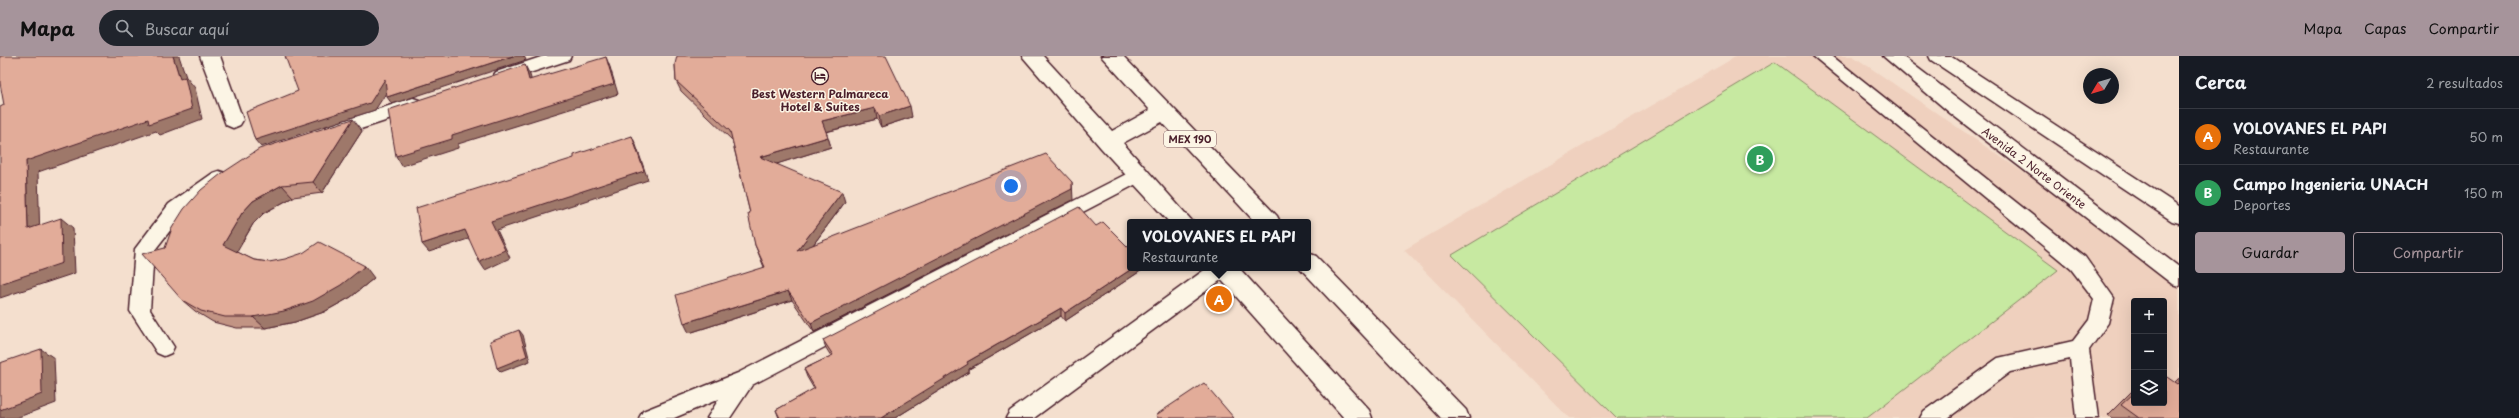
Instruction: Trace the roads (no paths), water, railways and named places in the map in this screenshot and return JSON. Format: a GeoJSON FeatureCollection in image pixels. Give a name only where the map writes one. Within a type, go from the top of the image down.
{"type":"FeatureCollection","features":[{"type":"Feature","properties":{"kind":"main road"},"geometry":{"type":"LineString","coordinates":[[210,56],[233,120]]}},
{"type":"Feature","properties":{"kind":"main road"},"geometry":{"type":"LineString","coordinates":[[1032,56],[1108,142],[1179,219]]}},
{"type":"Feature","properties":{"kind":"main road","name":"MEX 190"},"geometry":{"type":"LineString","coordinates":[[1111,56],[1266,219]]}},
{"type":"Feature","properties":{"kind":"main road"},"geometry":{"type":"LineString","coordinates":[[1108,142],[1164,112]]}},
{"type":"Feature","properties":{"kind":"main road"},"geometry":{"type":"LineString","coordinates":[[1311,265],[1457,418]]}},
{"type":"Feature","properties":{"kind":"main road"},"geometry":{"type":"LineString","coordinates":[[1226,271],[1360,418]]}},
{"type":"Feature","properties":{"kind":"lane"},"geometry":{"type":"LineString","coordinates":[[489,80],[563,56]]}},
{"type":"Feature","properties":{"kind":"lane"},"geometry":{"type":"LineString","coordinates":[[1820,56],[2078,263],[2104,298],[2098,323],[2079,348],[2005,364],[1931,418]]}},
{"type":"Feature","properties":{"kind":"lane","name":"Avenida 2 Norte Oriente"},"geometry":{"type":"LineString","coordinates":[[1891,56],[1956,108],[2179,278]]}},
{"type":"Feature","properties":{"kind":"lane"},"geometry":{"type":"LineString","coordinates":[[1937,56],[2179,216]]}},
{"type":"Feature","properties":{"kind":"lane"},"geometry":{"type":"LineString","coordinates":[[313,138],[430,99]]}},
{"type":"Feature","properties":{"kind":"lane"},"geometry":{"type":"LineString","coordinates":[[164,347],[140,311],[145,249],[176,209],[235,169]]}},
{"type":"Feature","properties":{"kind":"lane"},"geometry":{"type":"LineString","coordinates":[[650,418],[744,379],[1138,175]]}},
{"type":"Feature","properties":{"kind":"lane"},"geometry":{"type":"LineString","coordinates":[[1017,418],[1219,271]]}},
{"type":"Feature","properties":{"kind":"lane"},"geometry":{"type":"LineString","coordinates":[[2079,348],[2087,418]]}},
{"type":"Feature","properties":{"kind":"lane"},"geometry":{"type":"LineString","coordinates":[[718,418],[744,379]]}},
{"type":"Feature","properties":{"kind":"place","name":"Best Western Palmareca Hotel & Suites"},"geometry":{"type":"Point","coordinates":[820,76]}},
{"type":"Feature","properties":{"kind":"place","name":"Campo Ingenieria UNACH"},"geometry":{"type":"Point","coordinates":[1760,159]}},
{"type":"Feature","properties":{"kind":"place","name":"VOLOVANES EL PAPI"},"geometry":{"type":"Point","coordinates":[1219,299]}}]}
